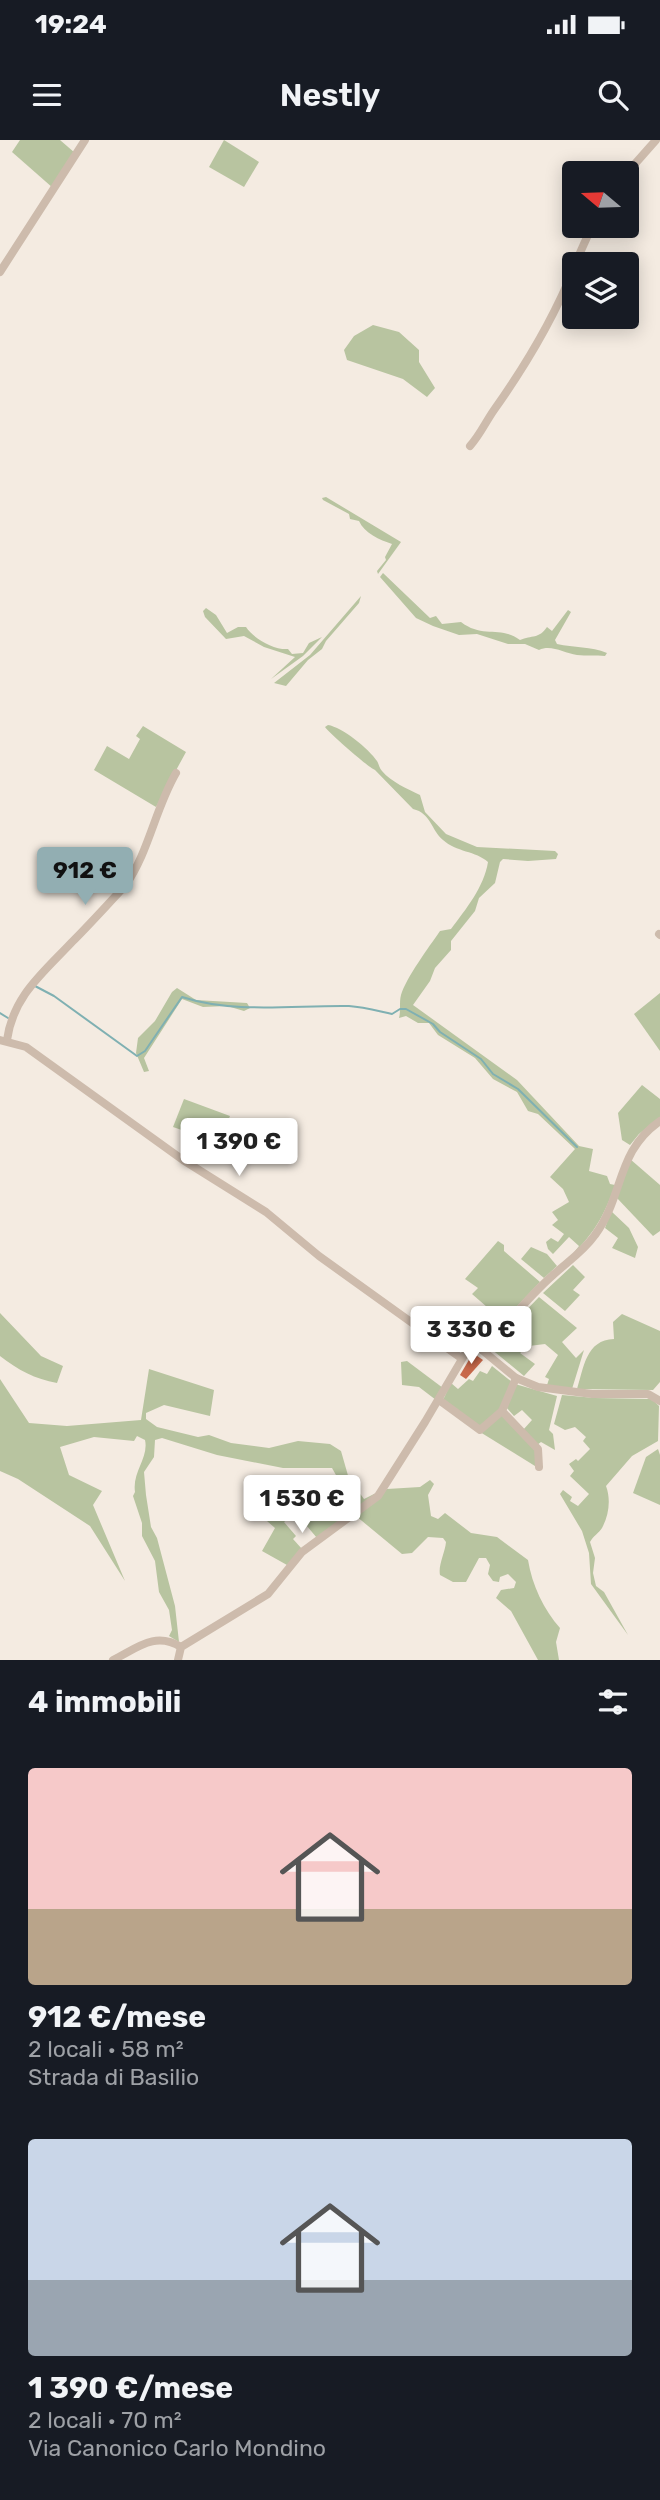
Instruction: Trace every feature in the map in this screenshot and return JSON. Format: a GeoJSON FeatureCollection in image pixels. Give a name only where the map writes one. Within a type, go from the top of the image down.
{"type":"FeatureCollection","features":[{"type":"Feature","properties":{"kind":"street"},"geometry":{"type":"LineString","coordinates":[[0,272],[86,140]]}},
{"type":"Feature","properties":{"kind":"street"},"geometry":{"type":"LineString","coordinates":[[637,161],[656,140]]}},
{"type":"Feature","properties":{"kind":"street"},"geometry":{"type":"LineString","coordinates":[[470,446],[480,435],[487,420],[538,345],[562,294]]}},
{"type":"Feature","properties":{"kind":"street"},"geometry":{"type":"LineString","coordinates":[[176,773],[158,809],[135,873],[30,985],[14,1010],[4,1040],[26,1047],[183,1160],[266,1212],[319,1256],[461,1358]]}},
{"type":"Feature","properties":{"kind":"street"},"geometry":{"type":"LineString","coordinates":[[482,1350],[553,1275],[591,1241],[608,1211],[634,1144],[644,1132],[660,1121]]}},
{"type":"Feature","properties":{"kind":"street"},"geometry":{"type":"LineString","coordinates":[[178,1660],[181,1647],[268,1594],[302,1552],[378,1496],[439,1399],[461,1358],[472,1345],[516,1378],[538,1387],[561,1391],[659,1396]]}},
{"type":"Feature","properties":{"kind":"street"},"geometry":{"type":"LineString","coordinates":[[439,1399],[480,1430],[502,1411],[516,1378]]}},
{"type":"Feature","properties":{"kind":"street"},"geometry":{"type":"LineString","coordinates":[[502,1411],[538,1449],[539,1467]]}},
{"type":"Feature","properties":{"kind":"street"},"geometry":{"type":"LineString","coordinates":[[113,1660],[155,1640],[166,1639],[181,1647]]}},
{"type":"Feature","properties":{"kind":"green space"},"geometry":{"type":"Polygon","coordinates":[[[20,140],[60,140],[75,153],[53,188],[12,152],[20,140]]]}},
{"type":"Feature","properties":{"kind":"green space"},"geometry":{"type":"Polygon","coordinates":[[[224,140],[259,162],[244,187],[209,167],[224,140]]]}},
{"type":"Feature","properties":{"kind":"green space"},"geometry":{"type":"Polygon","coordinates":[[[373,325],[399,332],[419,350],[419,362],[435,388],[427,397],[403,379],[347,360],[344,350],[354,336],[373,325]]]}},
{"type":"Feature","properties":{"kind":"green space"},"geometry":{"type":"Polygon","coordinates":[[[326,497],[401,542],[378,574],[377,571],[386,560],[392,544],[368,532],[359,521],[350,519],[349,514],[323,500],[322,498],[326,497]]]}},
{"type":"Feature","properties":{"kind":"green space"},"geometry":{"type":"Polygon","coordinates":[[[383,573],[430,618],[436,616],[442,624],[461,622],[477,630],[505,633],[520,640],[538,635],[547,627],[552,631],[568,610],[571,612],[555,640],[557,644],[607,653],[605,656],[580,655],[553,648],[539,650],[525,644],[508,644],[477,634],[459,635],[433,626],[416,618],[380,577],[383,573]]]}},
{"type":"Feature","properties":{"kind":"green space"},"geometry":{"type":"Polygon","coordinates":[[[361,596],[359,603],[322,649],[308,660],[286,686],[274,683],[310,655],[361,596]]]}},
{"type":"Feature","properties":{"kind":"green space"},"geometry":{"type":"Polygon","coordinates":[[[206,608],[216,615],[227,633],[238,627],[246,627],[265,643],[288,649],[292,654],[303,653],[309,643],[322,637],[303,656],[271,679],[295,657],[264,647],[244,636],[226,639],[205,617],[203,611],[206,608]]]}},
{"type":"Feature","properties":{"kind":"green space"},"geometry":{"type":"Polygon","coordinates":[[[328,725],[348,734],[362,745],[390,779],[420,795],[425,812],[446,834],[477,847],[555,851],[558,854],[556,859],[503,859],[500,862],[495,883],[479,898],[475,911],[451,941],[451,950],[435,968],[430,981],[413,1005],[517,1080],[579,1146],[593,1149],[589,1171],[607,1176],[610,1184],[615,1185],[598,1223],[572,1255],[579,1246],[569,1237],[553,1254],[546,1242],[551,1238],[558,1242],[564,1234],[552,1225],[558,1220],[552,1212],[569,1202],[563,1189],[550,1177],[575,1149],[538,1114],[528,1111],[517,1092],[493,1079],[475,1058],[438,1035],[429,1023],[418,1023],[406,1016],[399,1018],[401,995],[408,980],[440,931],[451,929],[468,906],[483,880],[488,862],[443,840],[424,814],[413,809],[375,770],[334,736],[325,727],[328,725]]]}},
{"type":"Feature","properties":{"kind":"green space"},"geometry":{"type":"Polygon","coordinates":[[[143,726],[186,752],[156,807],[94,770],[107,746],[129,759],[140,739],[136,736],[143,726]]]}},
{"type":"Feature","properties":{"kind":"green space"},"geometry":{"type":"Polygon","coordinates":[[[177,988],[196,1000],[247,1003],[250,1008],[244,1011],[227,1006],[203,1007],[182,999],[144,1058],[149,1071],[144,1072],[136,1053],[138,1038],[155,1021],[177,988]]]}},
{"type":"Feature","properties":{"kind":"green space"},"geometry":{"type":"Polygon","coordinates":[[[660,993],[660,1051],[634,1014],[660,993]]]}},
{"type":"Feature","properties":{"kind":"green space"},"geometry":{"type":"Polygon","coordinates":[[[642,1085],[660,1099],[660,1117],[630,1145],[622,1140],[618,1113],[642,1085]]]}},
{"type":"Feature","properties":{"kind":"green space"},"geometry":{"type":"Polygon","coordinates":[[[184,1099],[230,1116],[219,1143],[173,1127],[184,1099]]]}},
{"type":"Feature","properties":{"kind":"green space"},"geometry":{"type":"Polygon","coordinates":[[[630,1159],[660,1185],[660,1231],[653,1236],[616,1197],[630,1159]]]}},
{"type":"Feature","properties":{"kind":"green space"},"geometry":{"type":"Polygon","coordinates":[[[611,1211],[629,1228],[638,1247],[635,1258],[612,1248],[618,1238],[605,1228],[611,1211]]]}},
{"type":"Feature","properties":{"kind":"green space"},"geometry":{"type":"Polygon","coordinates":[[[498,1241],[504,1245],[504,1251],[540,1282],[487,1338],[484,1338],[492,1329],[495,1314],[472,1294],[478,1288],[465,1279],[498,1241]]]}},
{"type":"Feature","properties":{"kind":"green space"},"geometry":{"type":"Polygon","coordinates":[[[531,1247],[547,1254],[557,1266],[544,1278],[521,1259],[531,1247]]]}},
{"type":"Feature","properties":{"kind":"green space"},"geometry":{"type":"Polygon","coordinates":[[[573,1265],[585,1277],[573,1290],[580,1295],[565,1311],[543,1293],[573,1265]]]}},
{"type":"Feature","properties":{"kind":"green space"},"geometry":{"type":"Polygon","coordinates":[[[539,1297],[577,1328],[562,1342],[576,1358],[584,1350],[572,1389],[547,1385],[549,1379],[545,1377],[558,1355],[545,1344],[529,1346],[520,1353],[535,1364],[524,1376],[490,1348],[539,1297]]]}},
{"type":"Feature","properties":{"kind":"green space"},"geometry":{"type":"Polygon","coordinates":[[[0,1313],[41,1356],[63,1366],[57,1383],[27,1373],[0,1356],[0,1313]]]}},
{"type":"Feature","properties":{"kind":"green space"},"geometry":{"type":"Polygon","coordinates":[[[622,1314],[660,1331],[660,1382],[653,1390],[577,1389],[584,1364],[592,1349],[597,1344],[614,1339],[613,1322],[622,1314]]]}},
{"type":"Feature","properties":{"kind":"green space"},"geometry":{"type":"Polygon","coordinates":[[[407,1361],[443,1388],[436,1400],[419,1387],[402,1385],[401,1362],[407,1361]]]}},
{"type":"Feature","properties":{"kind":"green space"},"geometry":{"type":"Polygon","coordinates":[[[492,1366],[512,1382],[500,1410],[480,1428],[443,1400],[451,1383],[458,1389],[469,1379],[473,1381],[480,1371],[487,1374],[492,1366]]]}},
{"type":"Feature","properties":{"kind":"green space"},"geometry":{"type":"Polygon","coordinates":[[[149,1369],[214,1390],[210,1416],[164,1405],[146,1413],[146,1419],[157,1427],[198,1437],[209,1435],[231,1443],[269,1448],[298,1441],[330,1444],[341,1451],[349,1479],[364,1499],[378,1492],[355,1509],[332,1468],[283,1468],[217,1455],[162,1438],[155,1440],[154,1457],[144,1472],[146,1495],[151,1527],[157,1538],[175,1606],[179,1642],[169,1636],[172,1630],[169,1610],[159,1592],[155,1561],[142,1536],[142,1523],[133,1496],[145,1453],[145,1440],[137,1436],[134,1441],[94,1437],[60,1447],[69,1475],[102,1491],[93,1505],[125,1581],[90,1526],[18,1479],[0,1471],[0,1379],[29,1423],[67,1426],[141,1420],[149,1369]]]}},
{"type":"Feature","properties":{"kind":"green space"},"geometry":{"type":"Polygon","coordinates":[[[515,1384],[557,1396],[549,1430],[553,1434],[555,1450],[541,1442],[537,1445],[523,1430],[532,1420],[522,1410],[514,1416],[506,1407],[515,1384]]]}},
{"type":"Feature","properties":{"kind":"green space"},"geometry":{"type":"Polygon","coordinates":[[[562,1395],[652,1399],[659,1406],[658,1441],[632,1456],[606,1486],[609,1502],[606,1518],[602,1528],[590,1542],[595,1558],[593,1573],[596,1586],[604,1592],[628,1635],[591,1584],[589,1553],[582,1531],[560,1494],[563,1490],[572,1497],[570,1501],[578,1506],[589,1494],[570,1476],[574,1471],[569,1464],[576,1459],[578,1461],[590,1449],[583,1441],[586,1437],[575,1427],[565,1430],[554,1424],[562,1395]]]}},
{"type":"Feature","properties":{"kind":"green space"},"geometry":{"type":"Polygon","coordinates":[[[502,1413],[537,1451],[535,1466],[480,1432],[502,1413]]]}},
{"type":"Feature","properties":{"kind":"green space"},"geometry":{"type":"Polygon","coordinates":[[[658,1449],[660,1505],[633,1493],[646,1457],[658,1449]]]}},
{"type":"Feature","properties":{"kind":"green space"},"geometry":{"type":"Polygon","coordinates":[[[430,1480],[434,1484],[428,1495],[431,1516],[438,1519],[445,1513],[471,1533],[497,1537],[528,1560],[540,1597],[560,1628],[556,1642],[559,1660],[538,1660],[511,1611],[496,1598],[501,1590],[514,1588],[516,1582],[508,1574],[500,1577],[499,1582],[493,1581],[488,1574],[490,1565],[486,1558],[479,1558],[466,1582],[453,1582],[440,1575],[446,1542],[443,1538],[428,1537],[412,1553],[402,1554],[356,1516],[387,1489],[420,1487],[430,1480]]]}},
{"type":"Feature","properties":{"kind":"green space"},"geometry":{"type":"Polygon","coordinates":[[[305,1502],[317,1512],[324,1506],[339,1521],[317,1538],[296,1513],[284,1522],[296,1536],[293,1539],[302,1549],[287,1565],[262,1551],[275,1528],[267,1521],[271,1516],[305,1502]]]}},
{"type":"Feature","properties":{"kind":"building"},"geometry":{"type":"Polygon","coordinates":[[[473,1353],[483,1360],[466,1379],[460,1375],[473,1353]]]}},
{"type":"Feature","properties":{"kind":"waterway"},"geometry":{"type":"LineString","coordinates":[[35,986],[54,996],[137,1056],[145,1051],[182,997],[244,1007],[349,1006],[392,1014],[406,1009],[433,1024],[440,1032],[481,1059],[493,1074],[518,1089],[577,1147]]}},
{"type":"Feature","properties":{"kind":"waterway"},"geometry":{"type":"LineString","coordinates":[[0,1013],[8,1018]]}}]}
